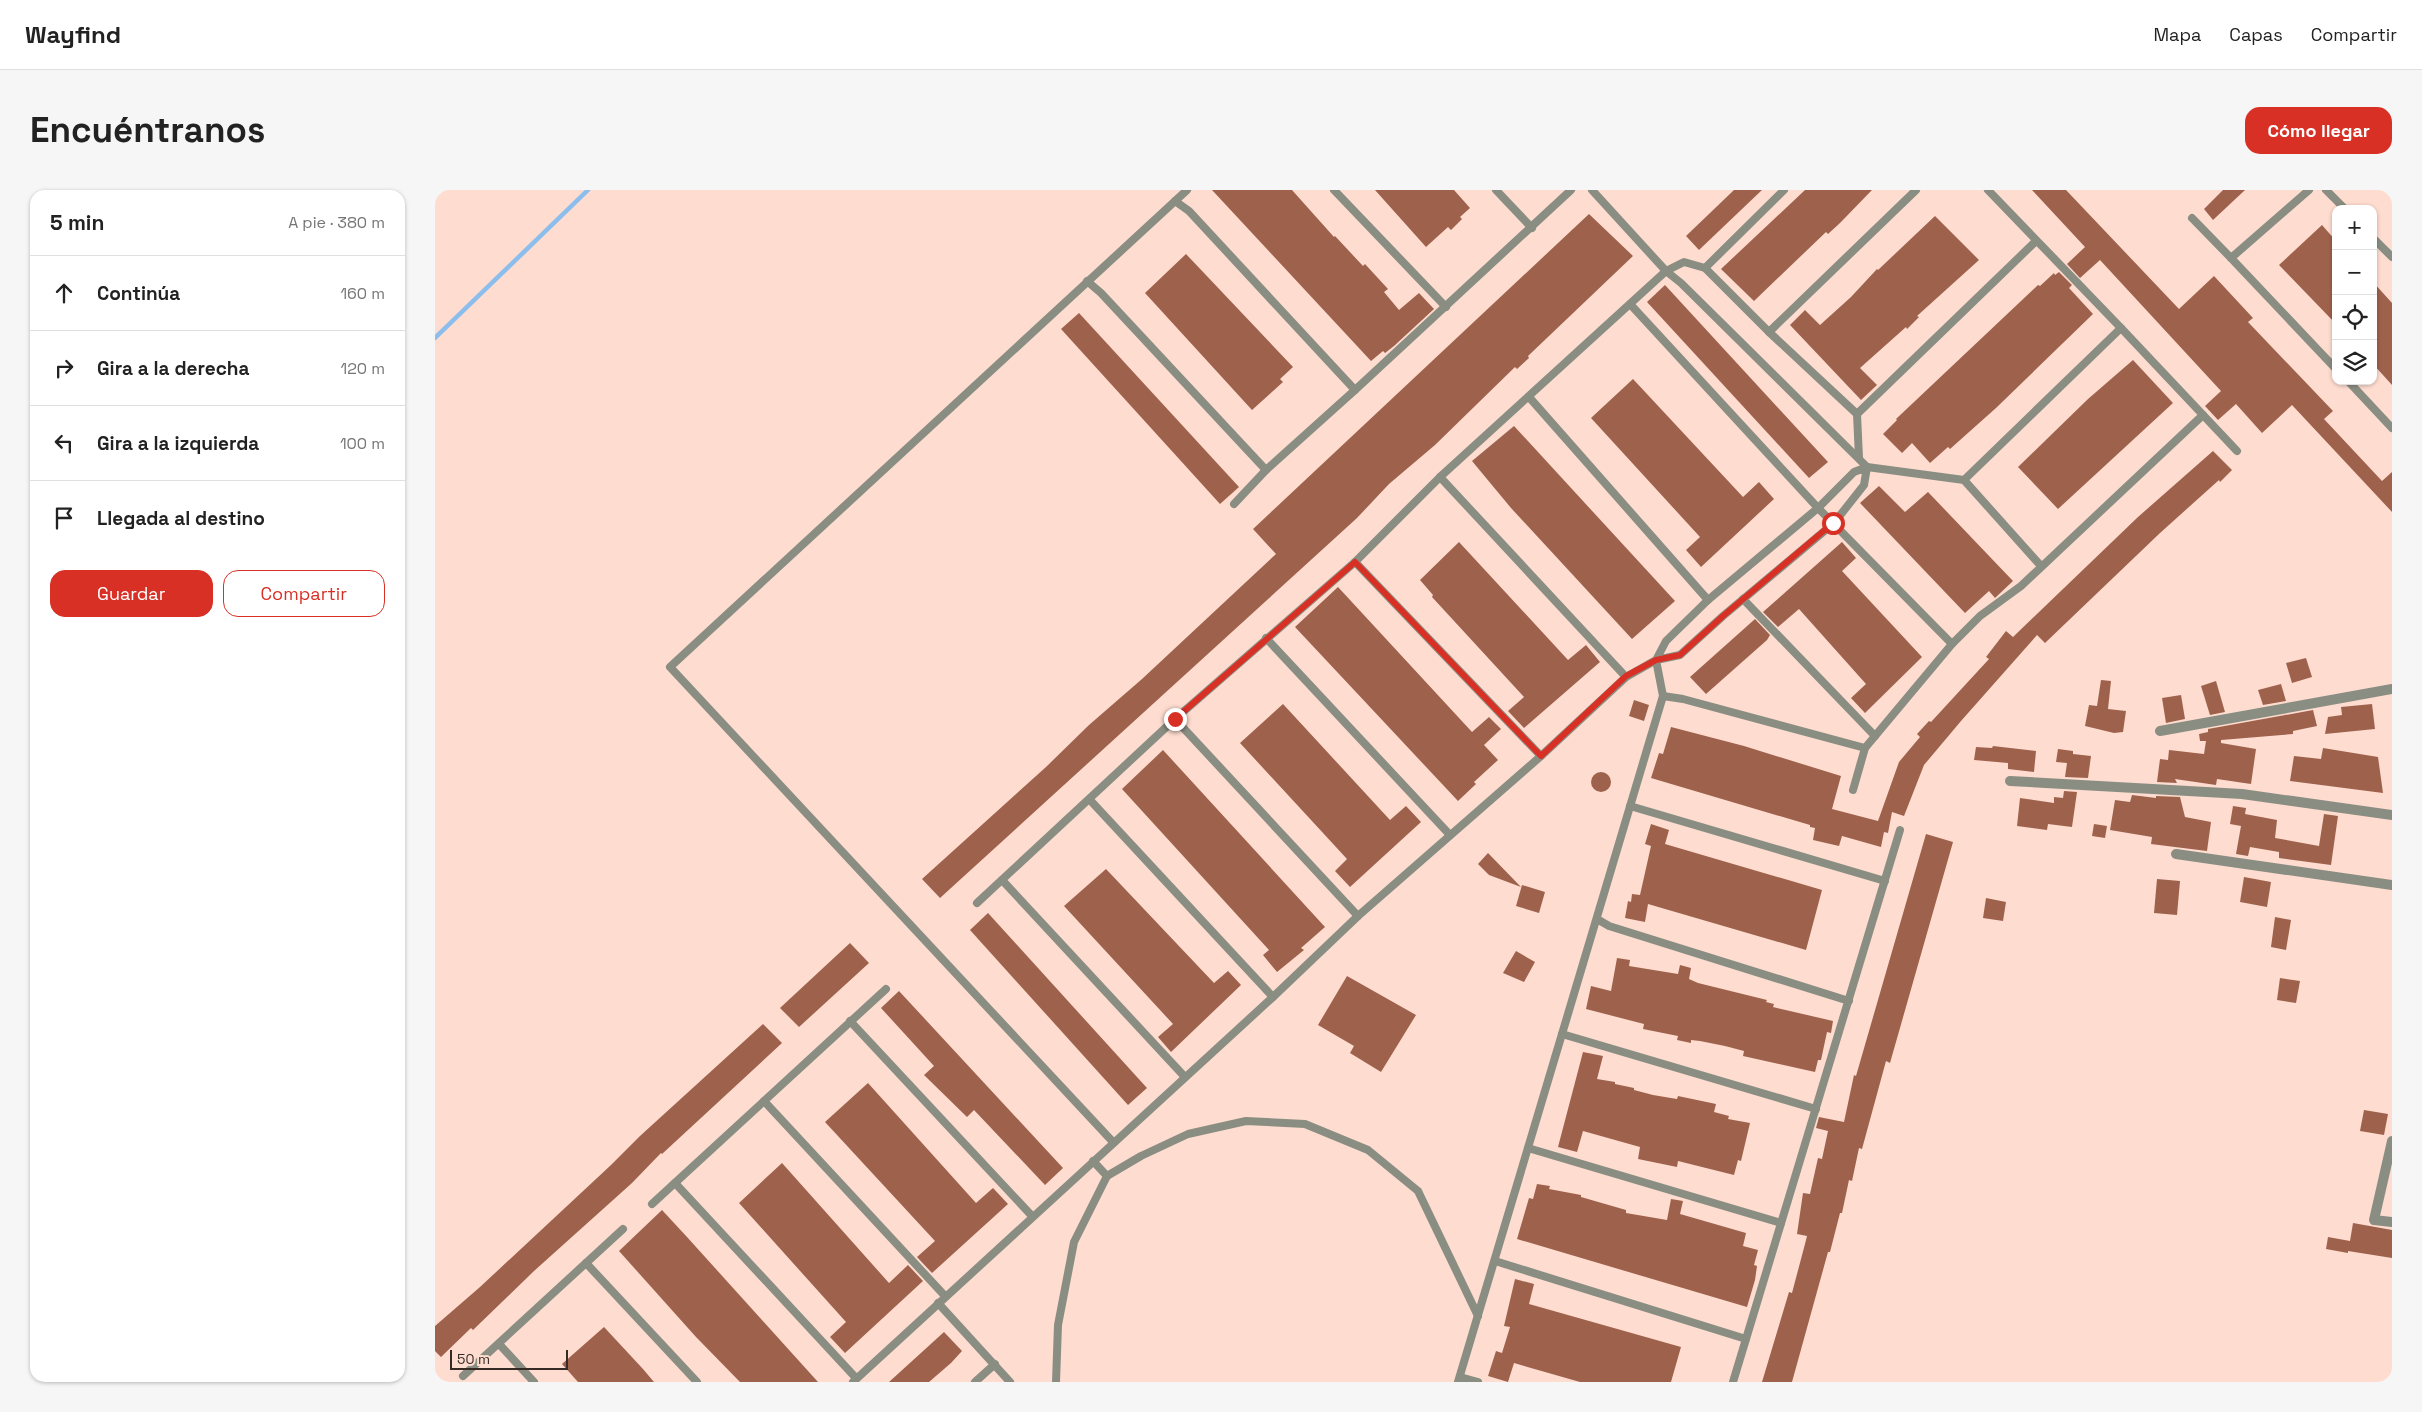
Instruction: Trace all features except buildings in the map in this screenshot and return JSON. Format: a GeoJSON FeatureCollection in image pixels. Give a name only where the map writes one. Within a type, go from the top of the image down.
{"type":"FeatureCollection","features":[{"type":"Feature","properties":{"kind":"street"},"geometry":{"type":"LineString","coordinates":[[2160,731],[2392,689]]}},
{"type":"Feature","properties":{"kind":"street"},"geometry":{"type":"LineString","coordinates":[[2009,781],[2243,794],[2392,815]]}},
{"type":"Feature","properties":{"kind":"street"},"geometry":{"type":"LineString","coordinates":[[2176,854],[2392,885]]}},
{"type":"Feature","properties":{"kind":"street"},"geometry":{"type":"LineString","coordinates":[[2392,1141],[2374,1220],[2392,1222]]}},
{"type":"Feature","properties":{"kind":"lane"},"geometry":{"type":"LineString","coordinates":[[1113,1142],[670,667],[1187,190]]}},
{"type":"Feature","properties":{"kind":"lane"},"geometry":{"type":"LineString","coordinates":[[1333,190],[1446,307]]}},
{"type":"Feature","properties":{"kind":"lane"},"geometry":{"type":"LineString","coordinates":[[1496,190],[1531,228]]}},
{"type":"Feature","properties":{"kind":"lane"},"geometry":{"type":"LineString","coordinates":[[1233,504],[1266,470],[1446,307],[1571,190]]}},
{"type":"Feature","properties":{"kind":"lane"},"geometry":{"type":"LineString","coordinates":[[1592,190],[1666,271],[1681,283],[1867,467]]}},
{"type":"Feature","properties":{"kind":"lane"},"geometry":{"type":"LineString","coordinates":[[1705,268],[1784,190]]}},
{"type":"Feature","properties":{"kind":"lane"},"geometry":{"type":"LineString","coordinates":[[1769,332],[1915,190]]}},
{"type":"Feature","properties":{"kind":"lane"},"geometry":{"type":"LineString","coordinates":[[1988,190],[2237,450]]}},
{"type":"Feature","properties":{"kind":"lane"},"geometry":{"type":"LineString","coordinates":[[2231,258],[2309,190]]}},
{"type":"Feature","properties":{"kind":"lane"},"geometry":{"type":"LineString","coordinates":[[2326,190],[2341,205]]}},
{"type":"Feature","properties":{"kind":"lane"},"geometry":{"type":"LineString","coordinates":[[1175,201],[1189,211],[1355,390]]}},
{"type":"Feature","properties":{"kind":"lane"},"geometry":{"type":"LineString","coordinates":[[2192,218],[2332,365]]}},
{"type":"Feature","properties":{"kind":"lane"},"geometry":{"type":"LineString","coordinates":[[1857,414],[2036,241]]}},
{"type":"Feature","properties":{"kind":"lane"},"geometry":{"type":"LineString","coordinates":[[2377,242],[2392,257]]}},
{"type":"Feature","properties":{"kind":"lane"},"geometry":{"type":"LineString","coordinates":[[977,903],[1175,719],[1355,562],[1440,477],[1666,271],[1684,262],[1705,268],[1769,332],[1857,414],[1859,458]]}},
{"type":"Feature","properties":{"kind":"lane"},"geometry":{"type":"LineString","coordinates":[[1087,282],[1101,293],[1266,470]]}},
{"type":"Feature","properties":{"kind":"lane"},"geometry":{"type":"LineString","coordinates":[[1630,304],[1818,508],[1952,644]]}},
{"type":"Feature","properties":{"kind":"lane"},"geometry":{"type":"LineString","coordinates":[[1964,480],[2121,328]]}},
{"type":"Feature","properties":{"kind":"lane"},"geometry":{"type":"LineString","coordinates":[[2352,385],[2392,428]]}},
{"type":"Feature","properties":{"kind":"lane"},"geometry":{"type":"LineString","coordinates":[[1529,396],[1708,600]]}},
{"type":"Feature","properties":{"kind":"lane"},"geometry":{"type":"LineString","coordinates":[[1853,790],[1865,748],[1952,644],[1980,616],[2021,586],[2203,415]]}},
{"type":"Feature","properties":{"kind":"lane"},"geometry":{"type":"LineString","coordinates":[[675,1184],[854,1380],[1184,1076],[1273,997],[1358,916],[1541,756],[1626,676],[1656,660],[1680,655],[1833,523],[1864,485],[1867,467]]}},
{"type":"Feature","properties":{"kind":"lane"},"geometry":{"type":"LineString","coordinates":[[1477,1382],[1459,1379],[1663,696],[1656,660],[1666,641],[1708,600],[1818,508],[1854,472],[1867,467],[1964,480],[2041,566]]}},
{"type":"Feature","properties":{"kind":"lane"},"geometry":{"type":"LineString","coordinates":[[1440,477],[1626,676]]}},
{"type":"Feature","properties":{"kind":"lane"},"geometry":{"type":"LineString","coordinates":[[1355,562],[1541,756]]}},
{"type":"Feature","properties":{"kind":"lane"},"geometry":{"type":"LineString","coordinates":[[1743,599],[1875,736]]}},
{"type":"Feature","properties":{"kind":"lane"},"geometry":{"type":"LineString","coordinates":[[1266,638],[1449,835]]}},
{"type":"Feature","properties":{"kind":"lane"},"geometry":{"type":"LineString","coordinates":[[1663,696],[1683,699],[1865,748]]}},
{"type":"Feature","properties":{"kind":"lane"},"geometry":{"type":"LineString","coordinates":[[1175,719],[1358,916]]}},
{"type":"Feature","properties":{"kind":"lane"},"geometry":{"type":"LineString","coordinates":[[1090,800],[1273,997]]}},
{"type":"Feature","properties":{"kind":"lane"},"geometry":{"type":"LineString","coordinates":[[1630,806],[1885,881]]}},
{"type":"Feature","properties":{"kind":"lane"},"geometry":{"type":"LineString","coordinates":[[1733,1382],[1900,830]]}},
{"type":"Feature","properties":{"kind":"lane"},"geometry":{"type":"LineString","coordinates":[[1002,880],[1184,1076]]}},
{"type":"Feature","properties":{"kind":"lane"},"geometry":{"type":"LineString","coordinates":[[1597,919],[1609,926],[1849,1000]]}},
{"type":"Feature","properties":{"kind":"lane"},"geometry":{"type":"LineString","coordinates":[[652,1204],[886,989]]}},
{"type":"Feature","properties":{"kind":"lane"},"geometry":{"type":"LineString","coordinates":[[850,1021],[1032,1216]]}},
{"type":"Feature","properties":{"kind":"lane"},"geometry":{"type":"LineString","coordinates":[[1563,1034],[1816,1109]]}},
{"type":"Feature","properties":{"kind":"lane"},"geometry":{"type":"LineString","coordinates":[[764,1101],[945,1296]]}},
{"type":"Feature","properties":{"kind":"lane"},"geometry":{"type":"LineString","coordinates":[[1055,1382],[1058,1324],[1074,1242],[1107,1176],[1141,1156],[1189,1134],[1246,1121],[1305,1124],[1368,1150],[1418,1191],[1478,1316]]}},
{"type":"Feature","properties":{"kind":"lane"},"geometry":{"type":"LineString","coordinates":[[1528,1148],[1781,1223]]}},
{"type":"Feature","properties":{"kind":"lane"},"geometry":{"type":"LineString","coordinates":[[1093,1161],[1107,1176]]}},
{"type":"Feature","properties":{"kind":"lane"},"geometry":{"type":"LineString","coordinates":[[463,1376],[623,1229]]}},
{"type":"Feature","properties":{"kind":"lane"},"geometry":{"type":"LineString","coordinates":[[1495,1261],[1746,1338]]}},
{"type":"Feature","properties":{"kind":"lane"},"geometry":{"type":"LineString","coordinates":[[586,1263],[697,1382]]}},
{"type":"Feature","properties":{"kind":"lane"},"geometry":{"type":"LineString","coordinates":[[938,1303],[1011,1382]]}},
{"type":"Feature","properties":{"kind":"lane"},"geometry":{"type":"LineString","coordinates":[[499,1344],[535,1382]]}},
{"type":"Feature","properties":{"kind":"lane"},"geometry":{"type":"LineString","coordinates":[[975,1382],[995,1364]]}},
{"type":"Feature","properties":{"kind":"waterway"},"geometry":{"type":"LineString","coordinates":[[435,338],[588,190]]}},
{"type":"Feature","properties":{"kind":"route"},"geometry":{"type":"LineString","coordinates":[[1175,719],[1355,562],[1541,756],[1626,676],[1656,660],[1680,655],[1833,523]]}}]}
